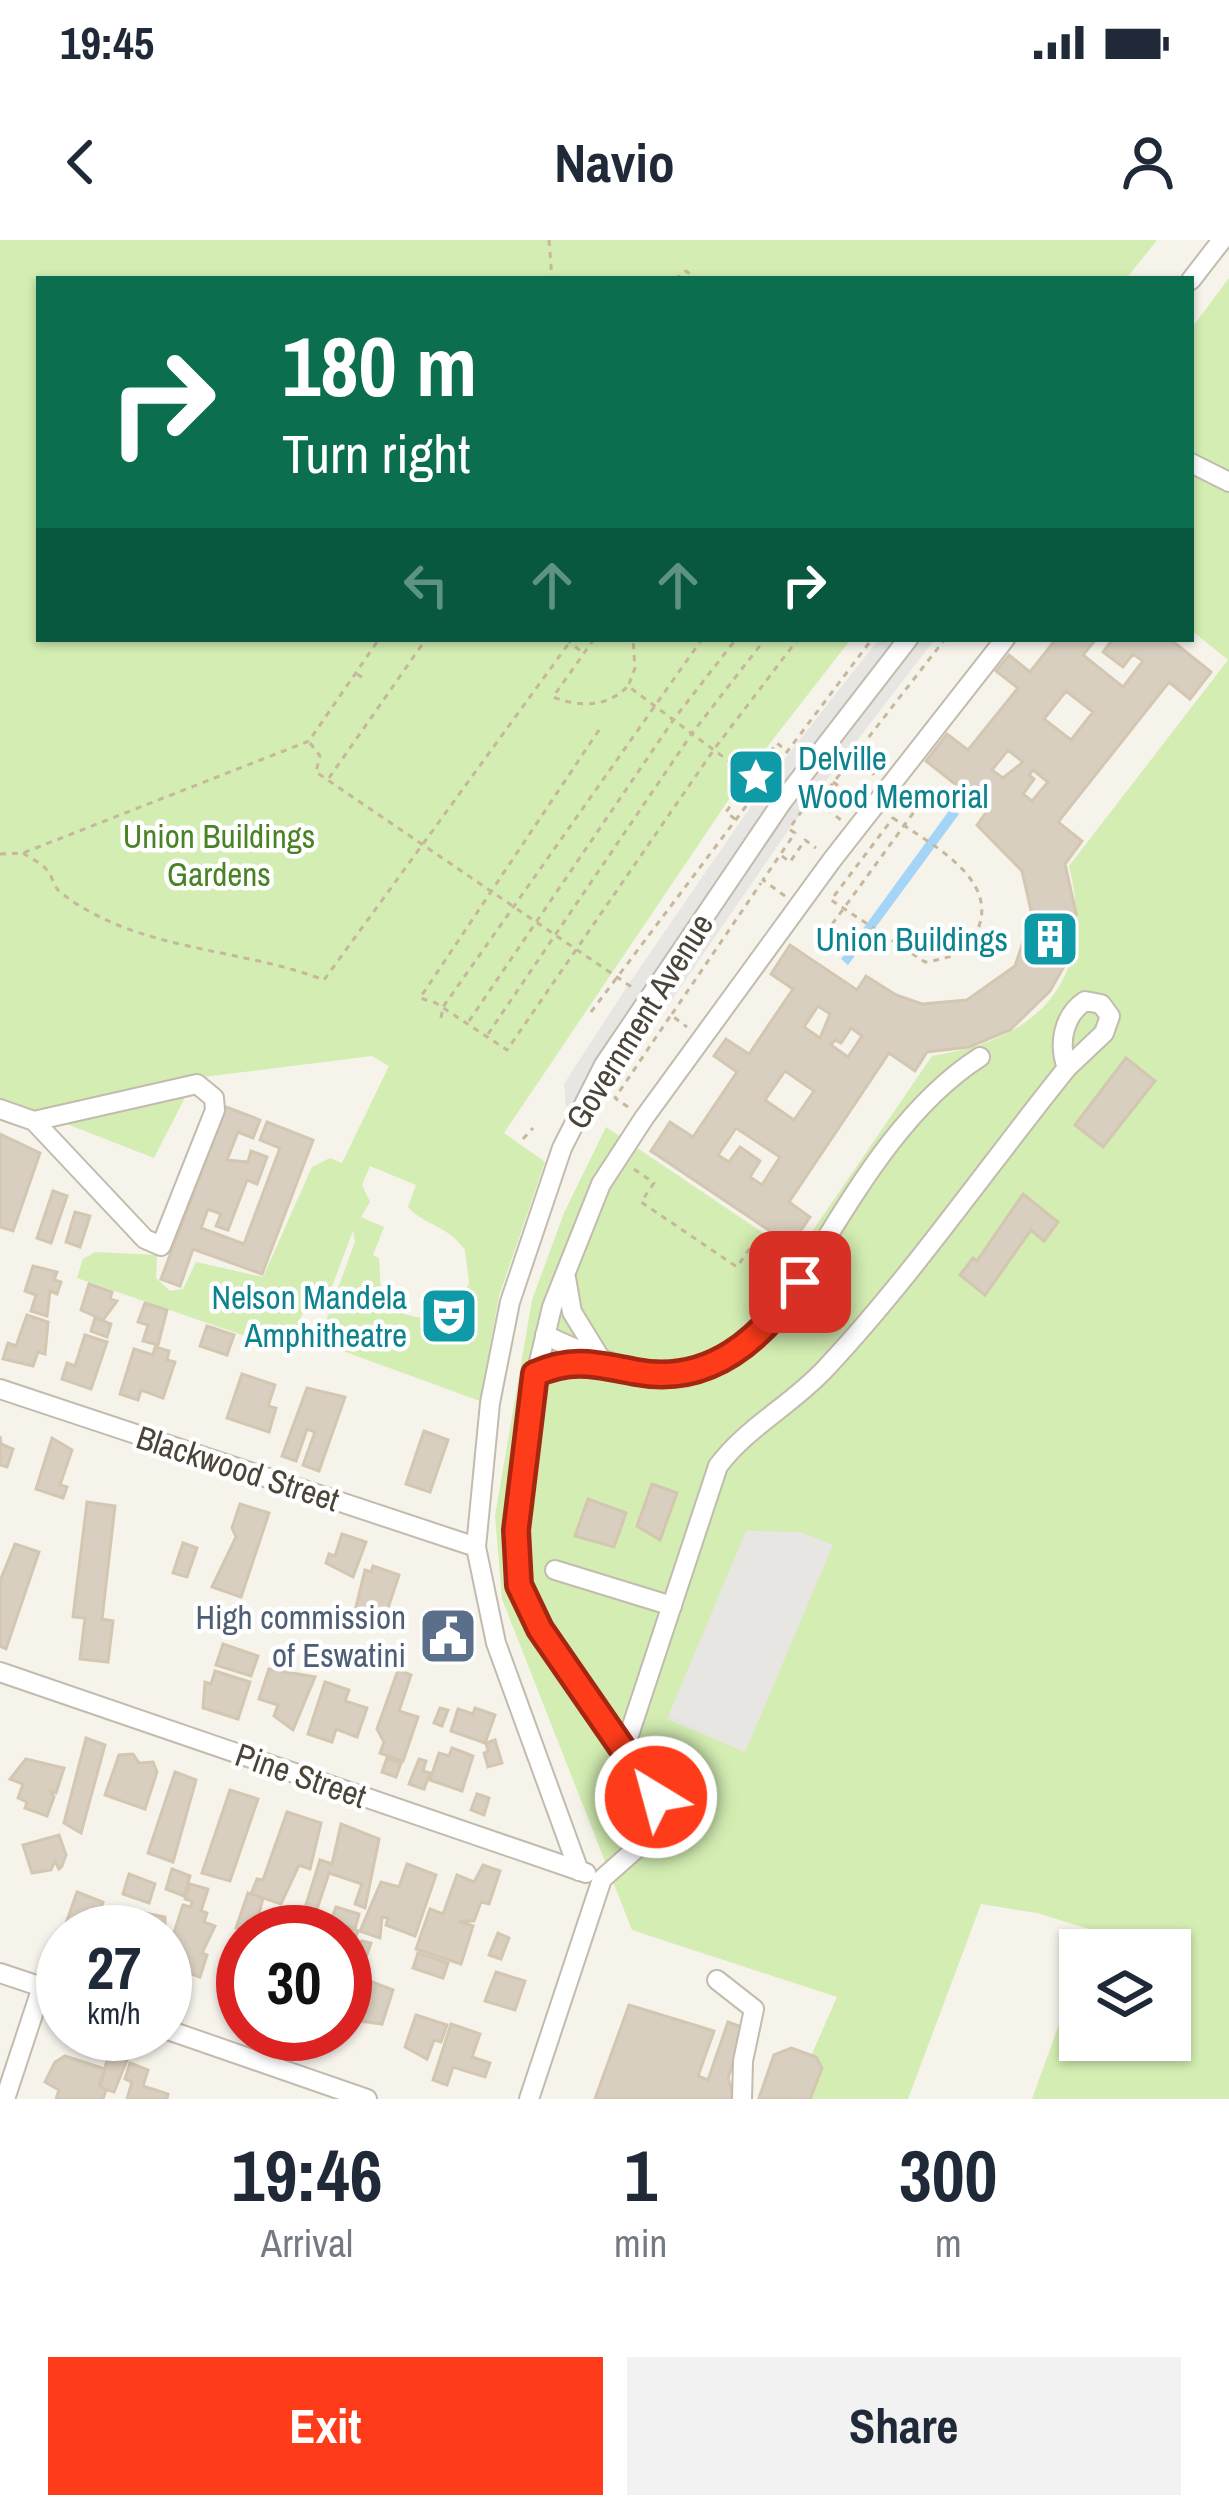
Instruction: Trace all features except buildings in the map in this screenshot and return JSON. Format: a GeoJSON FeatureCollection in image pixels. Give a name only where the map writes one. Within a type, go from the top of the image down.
{"type":"FeatureCollection","features":[{"type":"Feature","properties":{"kind":"street"},"geometry":{"type":"LineString","coordinates":[[1194,276],[1222,240]]}},
{"type":"Feature","properties":{"kind":"street"},"geometry":{"type":"LineString","coordinates":[[1194,465],[1229,482]]}},
{"type":"Feature","properties":{"kind":"street","name":"Government Avenue"},"geometry":{"type":"LineString","coordinates":[[579,1871],[496,1642],[476,1546],[494,1372],[520,1266],[574,1119],[647,998],[782,802],[906,642]]}},
{"type":"Feature","properties":{"kind":"street","name":"Government Avenue"},"geometry":{"type":"LineString","coordinates":[[529,2099],[602,1879],[646,1840],[658,1811],[645,1774],[623,1753],[540,1629],[519,1585],[516,1530],[535,1374],[565,1267],[618,1157],[644,1118],[832,860],[1003,642]]}},
{"type":"Feature","properties":{"kind":"street"},"geometry":{"type":"LineString","coordinates":[[545,1335],[602,1362],[656,1375],[695,1371],[752,1342],[800,1282],[910,1116],[942,1082],[980,1058]]}},
{"type":"Feature","properties":{"kind":"street"},"geometry":{"type":"LineString","coordinates":[[623,1753],[718,1466],[739,1438],[823,1372],[1067,1068]]}},
{"type":"Feature","properties":{"kind":"street"},"geometry":{"type":"LineString","coordinates":[[0,1109],[34,1121],[145,1239],[161,1246],[215,1110],[214,1098],[197,1084],[34,1121]]}},
{"type":"Feature","properties":{"kind":"street"},"geometry":{"type":"LineString","coordinates":[[565,1267],[572,1312],[602,1362]]}},
{"type":"Feature","properties":{"kind":"street"},"geometry":{"type":"LineString","coordinates":[[535,1374],[568,1362],[602,1362]]}},
{"type":"Feature","properties":{"kind":"street","name":"Blackwood Street"},"geometry":{"type":"LineString","coordinates":[[0,1389],[476,1546]]}},
{"type":"Feature","properties":{"kind":"street"},"geometry":{"type":"LineString","coordinates":[[555,1570],[671,1606]]}},
{"type":"Feature","properties":{"kind":"street","name":"Pine Street"},"geometry":{"type":"LineString","coordinates":[[0,1672],[602,1879]]}},
{"type":"Feature","properties":{"kind":"street"},"geometry":{"type":"LineString","coordinates":[[0,1973],[36,1985]]}},
{"type":"Feature","properties":{"kind":"street"},"geometry":{"type":"LineString","coordinates":[[717,1980],[754,2009],[743,2061],[742,2099]]}},
{"type":"Feature","properties":{"kind":"street"},"geometry":{"type":"LineString","coordinates":[[5,2099],[36,2005]]}},
{"type":"Feature","properties":{"kind":"street"},"geometry":{"type":"LineString","coordinates":[[192,2038],[367,2099]]}},
{"type":"Feature","properties":{"kind":"path"},"geometry":{"type":"LineString","coordinates":[[549,240],[552,276]]}},
{"type":"Feature","properties":{"kind":"path"},"geometry":{"type":"LineString","coordinates":[[0,854],[23,853],[309,741],[378,642]]}},
{"type":"Feature","properties":{"kind":"path"},"geometry":{"type":"LineString","coordinates":[[328,779],[424,642]]}},
{"type":"Feature","properties":{"kind":"path"},"geometry":{"type":"LineString","coordinates":[[23,853],[47,869],[56,890],[104,915],[183,948],[294,968],[324,980],[568,642]]}},
{"type":"Feature","properties":{"kind":"path"},"geometry":{"type":"LineString","coordinates":[[571,642],[584,653]]}},
{"type":"Feature","properties":{"kind":"path"},"geometry":{"type":"LineString","coordinates":[[592,642],[553,697],[590,704],[618,697],[634,668],[633,642]]}},
{"type":"Feature","properties":{"kind":"path"},"geometry":{"type":"LineString","coordinates":[[441,1018],[442,1007],[701,642]]}},
{"type":"Feature","properties":{"kind":"path"},"geometry":{"type":"LineString","coordinates":[[467,1023],[674,719],[734,642]]}},
{"type":"Feature","properties":{"kind":"path"},"geometry":{"type":"LineString","coordinates":[[487,1036],[693,732],[763,642]]}},
{"type":"Feature","properties":{"kind":"path"},"geometry":{"type":"LineString","coordinates":[[599,730],[420,998],[507,1050],[715,748],[796,642]]}},
{"type":"Feature","properties":{"kind":"path"},"geometry":{"type":"LineString","coordinates":[[591,1012],[621,980],[785,750],[870,642]]}},
{"type":"Feature","properties":{"kind":"path"},"geometry":{"type":"LineString","coordinates":[[644,1118],[615,1098],[795,833],[789,829],[797,813],[811,798],[818,803],[943,642]]}},
{"type":"Feature","properties":{"kind":"path"},"geometry":{"type":"LineString","coordinates":[[356,673],[366,680]]}},
{"type":"Feature","properties":{"kind":"path"},"geometry":{"type":"LineString","coordinates":[[628,686],[730,762],[744,787],[726,812],[735,819]]}},
{"type":"Feature","properties":{"kind":"path"},"geometry":{"type":"LineString","coordinates":[[309,741],[320,756],[316,772],[647,998]]}},
{"type":"Feature","properties":{"kind":"path"},"geometry":{"type":"LineString","coordinates":[[730,762],[757,769],[776,743],[785,750]]}},
{"type":"Feature","properties":{"kind":"path"},"geometry":{"type":"LineString","coordinates":[[852,758],[876,776]]}},
{"type":"Feature","properties":{"kind":"path"},"geometry":{"type":"LineString","coordinates":[[832,782],[843,790],[828,810],[842,821]]}},
{"type":"Feature","properties":{"kind":"path"},"geometry":{"type":"LineString","coordinates":[[825,934],[930,790]]}},
{"type":"Feature","properties":{"kind":"path"},"geometry":{"type":"LineString","coordinates":[[893,818],[904,826],[964,871],[980,892],[980,926],[958,954],[925,962],[831,900],[893,818]]}},
{"type":"Feature","properties":{"kind":"path"},"geometry":{"type":"LineString","coordinates":[[780,855],[790,862],[805,840],[832,860]]}},
{"type":"Feature","properties":{"kind":"path"},"geometry":{"type":"LineString","coordinates":[[763,880],[787,897]]}},
{"type":"Feature","properties":{"kind":"path"},"geometry":{"type":"LineString","coordinates":[[671,1016],[703,1038]]}},
{"type":"Feature","properties":{"kind":"path"},"geometry":{"type":"LineString","coordinates":[[523,1139],[533,1128]]}},
{"type":"Feature","properties":{"kind":"path"},"geometry":{"type":"LineString","coordinates":[[618,1157],[655,1183],[641,1202],[737,1268],[750,1248],[800,1282]]}},
{"type":"Feature","properties":{"kind":"green space","name":"Union Buildings Gardens"},"geometry":{"type":"Polygon","coordinates":[[[0,240],[1157,240],[1128,276],[36,276],[36,642],[849,642],[746,774],[504,1133],[545,1162],[499,1296],[480,1401],[318,1342],[355,1242],[353,1231],[331,1289],[318,1287],[309,1296],[291,1344],[271,1345],[77,1278],[83,1259],[95,1252],[157,1255],[156,1278],[170,1291],[183,1289],[196,1262],[263,1277],[312,1167],[330,1158],[342,1163],[389,1066],[372,1056],[195,1078],[154,1158],[0,1098],[0,240]],[[370,1166],[362,1185],[370,1202],[361,1217],[384,1227],[373,1255],[379,1258],[381,1293],[403,1313],[416,1317],[441,1314],[462,1297],[469,1283],[465,1250],[408,1207],[416,1185],[370,1166]]]}},
{"type":"Feature","properties":{"kind":"green space"},"geometry":{"type":"Polygon","coordinates":[[[1229,278],[1229,2099],[1032,2099],[1059,2024],[1059,2061],[1191,2061],[1191,1929],[1089,1929],[1037,1913],[981,1904],[908,2099],[792,2099],[837,1997],[632,1930],[502,1599],[495,1516],[532,1300],[564,1213],[606,1127],[796,1255],[932,1056],[1003,1035],[1031,1018],[1052,997],[1067,971],[1075,941],[1076,906],[1069,866],[1228,660],[1194,632],[1194,325],[1229,278]]]}},
{"type":"Feature","properties":{"kind":"shaded area"},"geometry":{"type":"Polygon","coordinates":[[[877,642],[933,642],[789,829],[597,1109],[566,1108],[564,1084],[775,771],[877,642]]]}},
{"type":"Feature","properties":{"kind":"shaded area"},"geometry":{"type":"Polygon","coordinates":[[[746,1531],[800,1532],[833,1545],[745,1752],[667,1719],[746,1531]]]}},
{"type":"Feature","properties":{"kind":"water"},"geometry":{"type":"Polygon","coordinates":[[[951,808],[959,814],[848,965],[841,959],[951,808]]]}},
{"type":"Feature","properties":{"kind":"place","name":"Delville Wood Memorial"},"geometry":{"type":"Point","coordinates":[756,777]}},
{"type":"Feature","properties":{"kind":"place","name":"Union Buildings"},"geometry":{"type":"Point","coordinates":[1050,939]}},
{"type":"Feature","properties":{"kind":"place","name":"Nelson Mandela Amphitheatre"},"geometry":{"type":"Point","coordinates":[449,1316]}},
{"type":"Feature","properties":{"kind":"place","name":"High commission of Eswatini"},"geometry":{"type":"Point","coordinates":[448,1636]}},
{"type":"Feature","properties":{"kind":"route"},"geometry":{"type":"LineString","coordinates":[[656,1797],[645,1774],[630,1764],[540,1629],[519,1585],[516,1530],[535,1374],[581,1361],[656,1375],[695,1371],[752,1342],[800,1282]]}}]}
